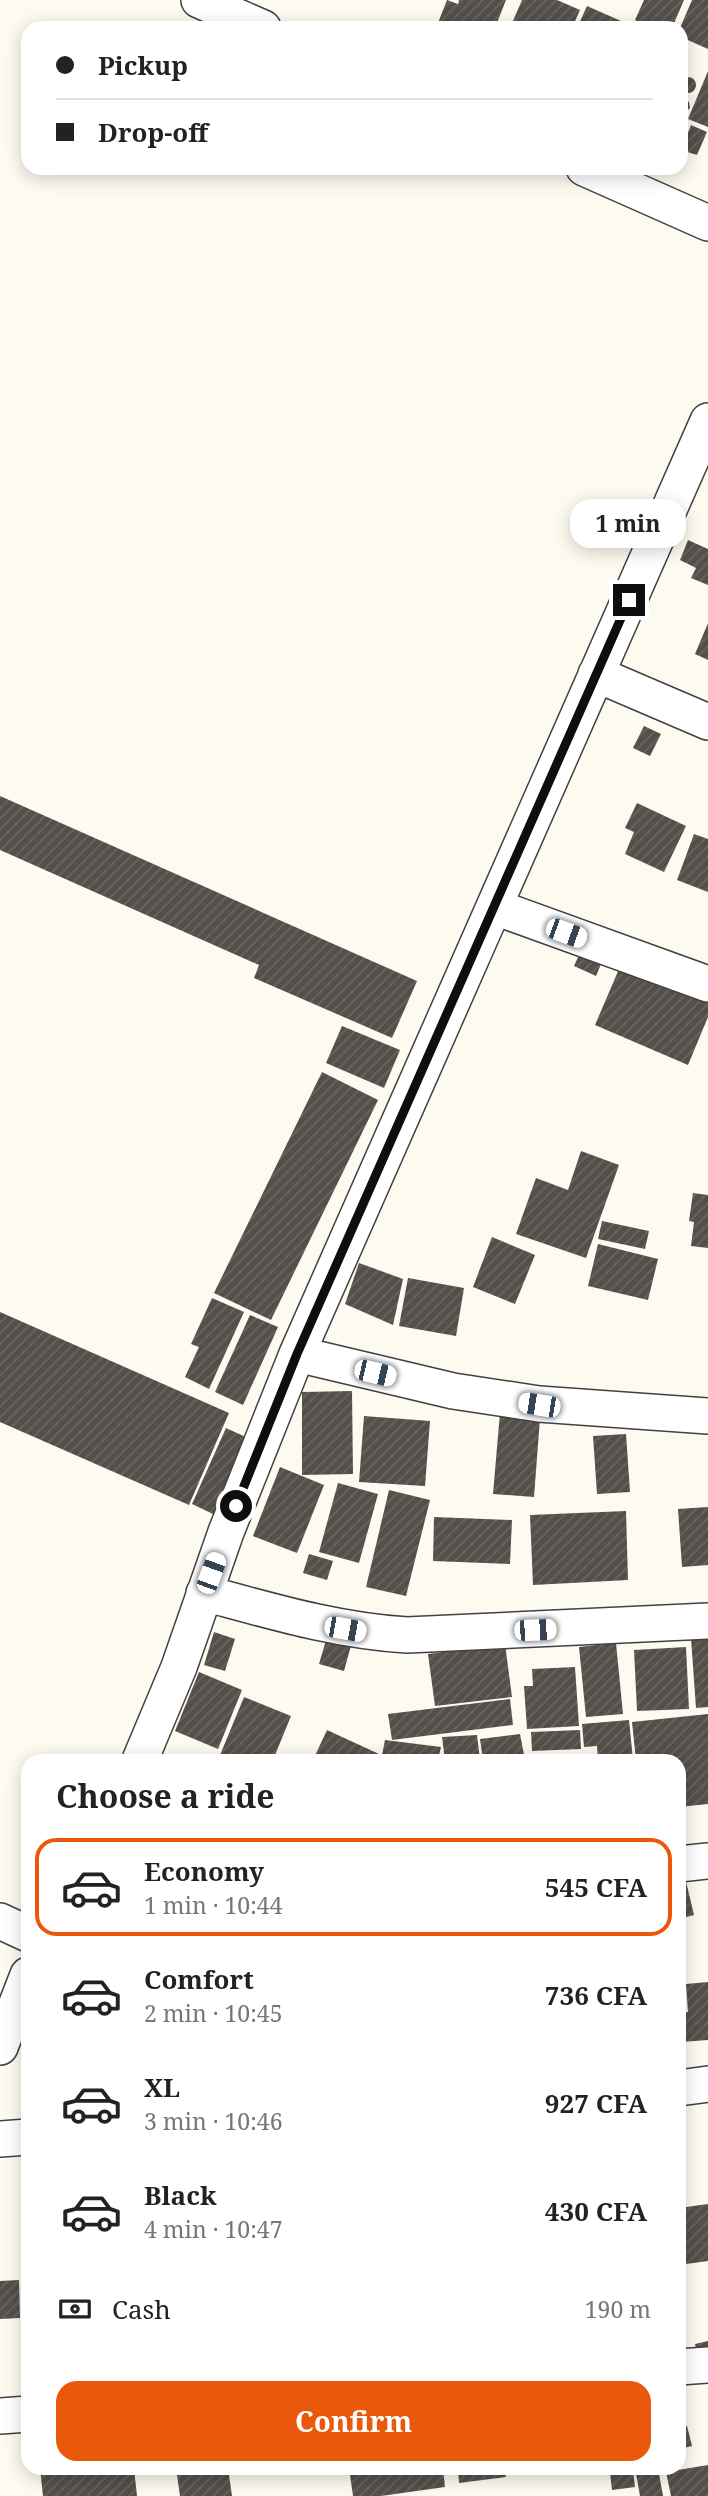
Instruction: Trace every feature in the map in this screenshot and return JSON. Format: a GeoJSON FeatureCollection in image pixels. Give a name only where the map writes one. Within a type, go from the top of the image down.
{"type":"FeatureCollection","features":[{"type":"Feature","properties":{"kind":"street"},"geometry":{"type":"LineString","coordinates":[[199,0],[247,21]]}},
{"type":"Feature","properties":{"kind":"street"},"geometry":{"type":"LineString","coordinates":[[600,175],[708,223]]}},
{"type":"Feature","properties":{"kind":"street"},"geometry":{"type":"LineString","coordinates":[[143,1754],[179,1667],[204,1593],[297,1354],[707,426]]}},
{"type":"Feature","properties":{"kind":"street"},"geometry":{"type":"LineString","coordinates":[[596,674],[708,722]]}},
{"type":"Feature","properties":{"kind":"street"},"geometry":{"type":"LineString","coordinates":[[495,907],[708,984]]}},
{"type":"Feature","properties":{"kind":"street"},"geometry":{"type":"LineString","coordinates":[[297,1354],[453,1391],[539,1405],[708,1416]]}},
{"type":"Feature","properties":{"kind":"street"},"geometry":{"type":"LineString","coordinates":[[204,1593],[324,1625],[366,1633],[407,1635],[708,1621]]}},
{"type":"Feature","properties":{"kind":"street"},"geometry":{"type":"LineString","coordinates":[[686,1863],[708,1861]]}},
{"type":"Feature","properties":{"kind":"street"},"geometry":{"type":"LineString","coordinates":[[0,1921],[21,1931]]}},
{"type":"Feature","properties":{"kind":"street"},"geometry":{"type":"LineString","coordinates":[[0,2047],[21,1993]]}},
{"type":"Feature","properties":{"kind":"street"},"geometry":{"type":"LineString","coordinates":[[686,2087],[708,2084]]}},
{"type":"Feature","properties":{"kind":"street"},"geometry":{"type":"LineString","coordinates":[[0,2139],[21,2138]]}},
{"type":"Feature","properties":{"kind":"street"},"geometry":{"type":"LineString","coordinates":[[686,2367],[708,2365]]}},
{"type":"Feature","properties":{"kind":"street"},"geometry":{"type":"LineString","coordinates":[[0,2416],[21,2414]]}},
{"type":"Feature","properties":{"kind":"building"},"geometry":{"type":"Polygon","coordinates":[[[447,0],[458,4],[459,0],[506,0],[498,21],[439,21],[447,0]]]}},
{"type":"Feature","properties":{"kind":"building"},"geometry":{"type":"Polygon","coordinates":[[[522,0],[557,0],[580,10],[575,21],[513,21],[522,0]]]}},
{"type":"Feature","properties":{"kind":"building"},"geometry":{"type":"Polygon","coordinates":[[[644,0],[684,0],[675,21],[635,20],[644,0]]]}},
{"type":"Feature","properties":{"kind":"building"},"geometry":{"type":"Polygon","coordinates":[[[692,0],[708,0],[708,49],[688,40],[688,21],[683,21],[692,0]]]}},
{"type":"Feature","properties":{"kind":"building"},"geometry":{"type":"Polygon","coordinates":[[[587,6],[621,21],[580,21],[587,6]]]}},
{"type":"Feature","properties":{"kind":"building"},"geometry":{"type":"Polygon","coordinates":[[[708,71],[708,127],[688,119],[708,71]]]}},
{"type":"Feature","properties":{"kind":"building"},"geometry":{"type":"Polygon","coordinates":[[[688,77],[695,82],[695,88],[688,93],[688,77]]]}},
{"type":"Feature","properties":{"kind":"building"},"geometry":{"type":"Polygon","coordinates":[[[691,125],[707,132],[697,155],[688,152],[688,132],[691,125]]]}},
{"type":"Feature","properties":{"kind":"building"},"geometry":{"type":"Polygon","coordinates":[[[688,540],[708,549],[708,585],[691,578],[696,568],[680,560],[688,540]]]}},
{"type":"Feature","properties":{"kind":"building"},"geometry":{"type":"Polygon","coordinates":[[[708,623],[708,660],[695,654],[708,623]]]}},
{"type":"Feature","properties":{"kind":"building"},"geometry":{"type":"Polygon","coordinates":[[[644,726],[661,734],[650,756],[633,748],[644,726]]]}},
{"type":"Feature","properties":{"kind":"building"},"geometry":{"type":"Polygon","coordinates":[[[0,796],[417,981],[392,1038],[254,978],[259,965],[0,850],[0,796]]]}},
{"type":"Feature","properties":{"kind":"building"},"geometry":{"type":"Polygon","coordinates":[[[637,803],[686,826],[664,872],[625,854],[634,832],[625,828],[637,803]]]}},
{"type":"Feature","properties":{"kind":"building"},"geometry":{"type":"Polygon","coordinates":[[[694,834],[708,839],[708,892],[677,880],[694,834]]]}},
{"type":"Feature","properties":{"kind":"building"},"geometry":{"type":"Polygon","coordinates":[[[590,931],[611,940],[596,976],[574,966],[590,931]]]}},
{"type":"Feature","properties":{"kind":"building"},"geometry":{"type":"Polygon","coordinates":[[[625,955],[708,991],[708,1017],[688,1065],[595,1025],[625,955]]]}},
{"type":"Feature","properties":{"kind":"building"},"geometry":{"type":"Polygon","coordinates":[[[342,1026],[400,1050],[384,1088],[326,1063],[342,1026]]]}},
{"type":"Feature","properties":{"kind":"building"},"geometry":{"type":"Polygon","coordinates":[[[322,1072],[378,1100],[271,1320],[214,1293],[322,1072]]]}},
{"type":"Feature","properties":{"kind":"building"},"geometry":{"type":"Polygon","coordinates":[[[581,1151],[619,1165],[586,1258],[516,1234],[536,1178],[568,1190],[581,1151]]]}},
{"type":"Feature","properties":{"kind":"building"},"geometry":{"type":"Polygon","coordinates":[[[693,1193],[708,1195],[708,1248],[691,1246],[694,1222],[689,1221],[693,1193]]]}},
{"type":"Feature","properties":{"kind":"building"},"geometry":{"type":"Polygon","coordinates":[[[602,1221],[649,1231],[645,1249],[598,1239],[602,1221]]]}},
{"type":"Feature","properties":{"kind":"building"},"geometry":{"type":"Polygon","coordinates":[[[492,1237],[535,1255],[515,1304],[473,1287],[492,1237]]]}},
{"type":"Feature","properties":{"kind":"building"},"geometry":{"type":"Polygon","coordinates":[[[598,1244],[658,1259],[648,1300],[588,1286],[598,1244]]]}},
{"type":"Feature","properties":{"kind":"building"},"geometry":{"type":"Polygon","coordinates":[[[359,1263],[403,1279],[393,1325],[345,1304],[359,1263]]]}},
{"type":"Feature","properties":{"kind":"building"},"geometry":{"type":"Polygon","coordinates":[[[408,1278],[464,1288],[456,1336],[399,1326],[408,1278]]]}},
{"type":"Feature","properties":{"kind":"building"},"geometry":{"type":"Polygon","coordinates":[[[212,1298],[244,1312],[209,1389],[185,1377],[199,1347],[191,1344],[212,1298]]]}},
{"type":"Feature","properties":{"kind":"building"},"geometry":{"type":"Polygon","coordinates":[[[0,1312],[229,1413],[189,1505],[0,1422],[0,1312]]]}},
{"type":"Feature","properties":{"kind":"building"},"geometry":{"type":"Polygon","coordinates":[[[250,1315],[278,1327],[243,1405],[215,1392],[250,1315]]]}},
{"type":"Feature","properties":{"kind":"building"},"geometry":{"type":"Polygon","coordinates":[[[502,1389],[542,1392],[534,1497],[493,1494],[502,1389]]]}},
{"type":"Feature","properties":{"kind":"building"},"geometry":{"type":"Polygon","coordinates":[[[352,1391],[353,1474],[302,1475],[302,1392],[352,1391]]]}},
{"type":"Feature","properties":{"kind":"building"},"geometry":{"type":"Polygon","coordinates":[[[364,1416],[430,1421],[425,1486],[359,1482],[364,1416]]]}},
{"type":"Feature","properties":{"kind":"building"},"geometry":{"type":"Polygon","coordinates":[[[226,1428],[248,1438],[213,1514],[192,1504],[226,1428]]]}},
{"type":"Feature","properties":{"kind":"building"},"geometry":{"type":"Polygon","coordinates":[[[626,1434],[630,1492],[597,1494],[593,1436],[626,1434]]]}},
{"type":"Feature","properties":{"kind":"building"},"geometry":{"type":"Polygon","coordinates":[[[280,1467],[324,1485],[297,1553],[253,1536],[280,1467]]]}},
{"type":"Feature","properties":{"kind":"building"},"geometry":{"type":"Polygon","coordinates":[[[338,1483],[378,1494],[359,1563],[319,1552],[338,1483]]]}},
{"type":"Feature","properties":{"kind":"building"},"geometry":{"type":"Polygon","coordinates":[[[389,1490],[430,1500],[406,1596],[366,1587],[389,1490]]]}},
{"type":"Feature","properties":{"kind":"building"},"geometry":{"type":"Polygon","coordinates":[[[708,1507],[708,1565],[682,1567],[678,1509],[708,1507]]]}},
{"type":"Feature","properties":{"kind":"building"},"geometry":{"type":"Polygon","coordinates":[[[626,1511],[628,1580],[533,1585],[530,1515],[626,1511]]]}},
{"type":"Feature","properties":{"kind":"building"},"geometry":{"type":"Polygon","coordinates":[[[434,1517],[512,1520],[510,1564],[433,1561],[434,1517]]]}},
{"type":"Feature","properties":{"kind":"building"},"geometry":{"type":"Polygon","coordinates":[[[309,1554],[333,1561],[327,1580],[303,1573],[309,1554]]]}},
{"type":"Feature","properties":{"kind":"building"},"geometry":{"type":"Polygon","coordinates":[[[334,1613],[358,1620],[344,1671],[319,1664],[334,1613]]]}},
{"type":"Feature","properties":{"kind":"building"},"geometry":{"type":"Polygon","coordinates":[[[214,1632],[235,1639],[225,1671],[204,1665],[214,1632]]]}},
{"type":"Feature","properties":{"kind":"building"},"geometry":{"type":"Polygon","coordinates":[[[708,1637],[708,1707],[696,1708],[691,1638],[708,1637]]]}},
{"type":"Feature","properties":{"kind":"building"},"geometry":{"type":"Polygon","coordinates":[[[616,1643],[623,1714],[586,1717],[579,1647],[616,1643]]]}},
{"type":"Feature","properties":{"kind":"building"},"geometry":{"type":"Polygon","coordinates":[[[505,1644],[512,1697],[435,1706],[428,1654],[505,1644]]]}},
{"type":"Feature","properties":{"kind":"building"},"geometry":{"type":"Polygon","coordinates":[[[686,1647],[689,1709],[637,1711],[634,1650],[686,1647]]]}},
{"type":"Feature","properties":{"kind":"building"},"geometry":{"type":"Polygon","coordinates":[[[575,1667],[579,1726],[527,1729],[524,1686],[533,1686],[532,1669],[575,1667]]]}},
{"type":"Feature","properties":{"kind":"building"},"geometry":{"type":"Polygon","coordinates":[[[199,1672],[242,1690],[218,1749],[175,1731],[199,1672]]]}},
{"type":"Feature","properties":{"kind":"building"},"geometry":{"type":"Polygon","coordinates":[[[244,1697],[291,1716],[275,1754],[220,1754],[244,1697]]]}},
{"type":"Feature","properties":{"kind":"building"},"geometry":{"type":"Polygon","coordinates":[[[510,1699],[513,1725],[392,1740],[388,1714],[510,1699]]]}},
{"type":"Feature","properties":{"kind":"building"},"geometry":{"type":"Polygon","coordinates":[[[708,1714],[708,1804],[686,1806],[686,1754],[635,1754],[632,1722],[708,1714]]]}},
{"type":"Feature","properties":{"kind":"building"},"geometry":{"type":"Polygon","coordinates":[[[629,1720],[632,1754],[598,1754],[597,1746],[584,1747],[582,1724],[629,1720]]]}},
{"type":"Feature","properties":{"kind":"building"},"geometry":{"type":"Polygon","coordinates":[[[327,1730],[379,1754],[316,1754],[327,1730]]]}},
{"type":"Feature","properties":{"kind":"building"},"geometry":{"type":"Polygon","coordinates":[[[580,1730],[581,1749],[532,1751],[531,1732],[580,1730]]]}},
{"type":"Feature","properties":{"kind":"building"},"geometry":{"type":"Polygon","coordinates":[[[520,1734],[524,1754],[482,1754],[480,1739],[520,1734]]]}},
{"type":"Feature","properties":{"kind":"building"},"geometry":{"type":"Polygon","coordinates":[[[477,1735],[479,1754],[444,1754],[442,1737],[477,1735]]]}},
{"type":"Feature","properties":{"kind":"building"},"geometry":{"type":"Polygon","coordinates":[[[385,1740],[441,1747],[439,1754],[382,1754],[385,1740]]]}},
{"type":"Feature","properties":{"kind":"building"},"geometry":{"type":"Polygon","coordinates":[[[686,1882],[694,1915],[686,1917],[686,1882]]]}},
{"type":"Feature","properties":{"kind":"building"},"geometry":{"type":"Polygon","coordinates":[[[708,1982],[708,2040],[686,2042],[686,1984],[708,1982]]]}},
{"type":"Feature","properties":{"kind":"building"},"geometry":{"type":"Polygon","coordinates":[[[708,2204],[708,2261],[686,2264],[686,2207],[708,2204]]]}},
{"type":"Feature","properties":{"kind":"building"},"geometry":{"type":"Polygon","coordinates":[[[19,2280],[20,2318],[0,2319],[0,2281],[19,2280]]]}},
{"type":"Feature","properties":{"kind":"building"},"geometry":{"type":"Polygon","coordinates":[[[708,2341],[708,2359],[699,2360],[695,2344],[708,2341]]]}},
{"type":"Feature","properties":{"kind":"building"},"geometry":{"type":"Polygon","coordinates":[[[686,2426],[692,2446],[686,2447],[686,2426]]]}},
{"type":"Feature","properties":{"kind":"building"},"geometry":{"type":"Polygon","coordinates":[[[708,2465],[708,2496],[671,2496],[667,2475],[686,2475],[686,2469],[708,2465]]]}},
{"type":"Feature","properties":{"kind":"building"},"geometry":{"type":"Polygon","coordinates":[[[41,2475],[135,2475],[137,2496],[43,2496],[41,2475]]]}},
{"type":"Feature","properties":{"kind":"building"},"geometry":{"type":"Polygon","coordinates":[[[177,2475],[229,2475],[232,2496],[180,2496],[177,2475]]]}},
{"type":"Feature","properties":{"kind":"building"},"geometry":{"type":"Polygon","coordinates":[[[350,2475],[444,2475],[445,2487],[381,2496],[353,2496],[350,2475]]]}},
{"type":"Feature","properties":{"kind":"building"},"geometry":{"type":"Polygon","coordinates":[[[458,2475],[506,2475],[506,2477],[459,2483],[458,2475]]]}},
{"type":"Feature","properties":{"kind":"building"},"geometry":{"type":"Polygon","coordinates":[[[610,2475],[634,2475],[635,2487],[612,2490],[610,2475]]]}},
{"type":"Feature","properties":{"kind":"building"},"geometry":{"type":"Polygon","coordinates":[[[636,2475],[659,2475],[663,2496],[640,2496],[636,2475]]]}},
{"type":"Feature","properties":{"kind":"route"},"geometry":{"type":"LineString","coordinates":[[236,1506],[297,1354],[410,1105],[629,600]]}}]}
